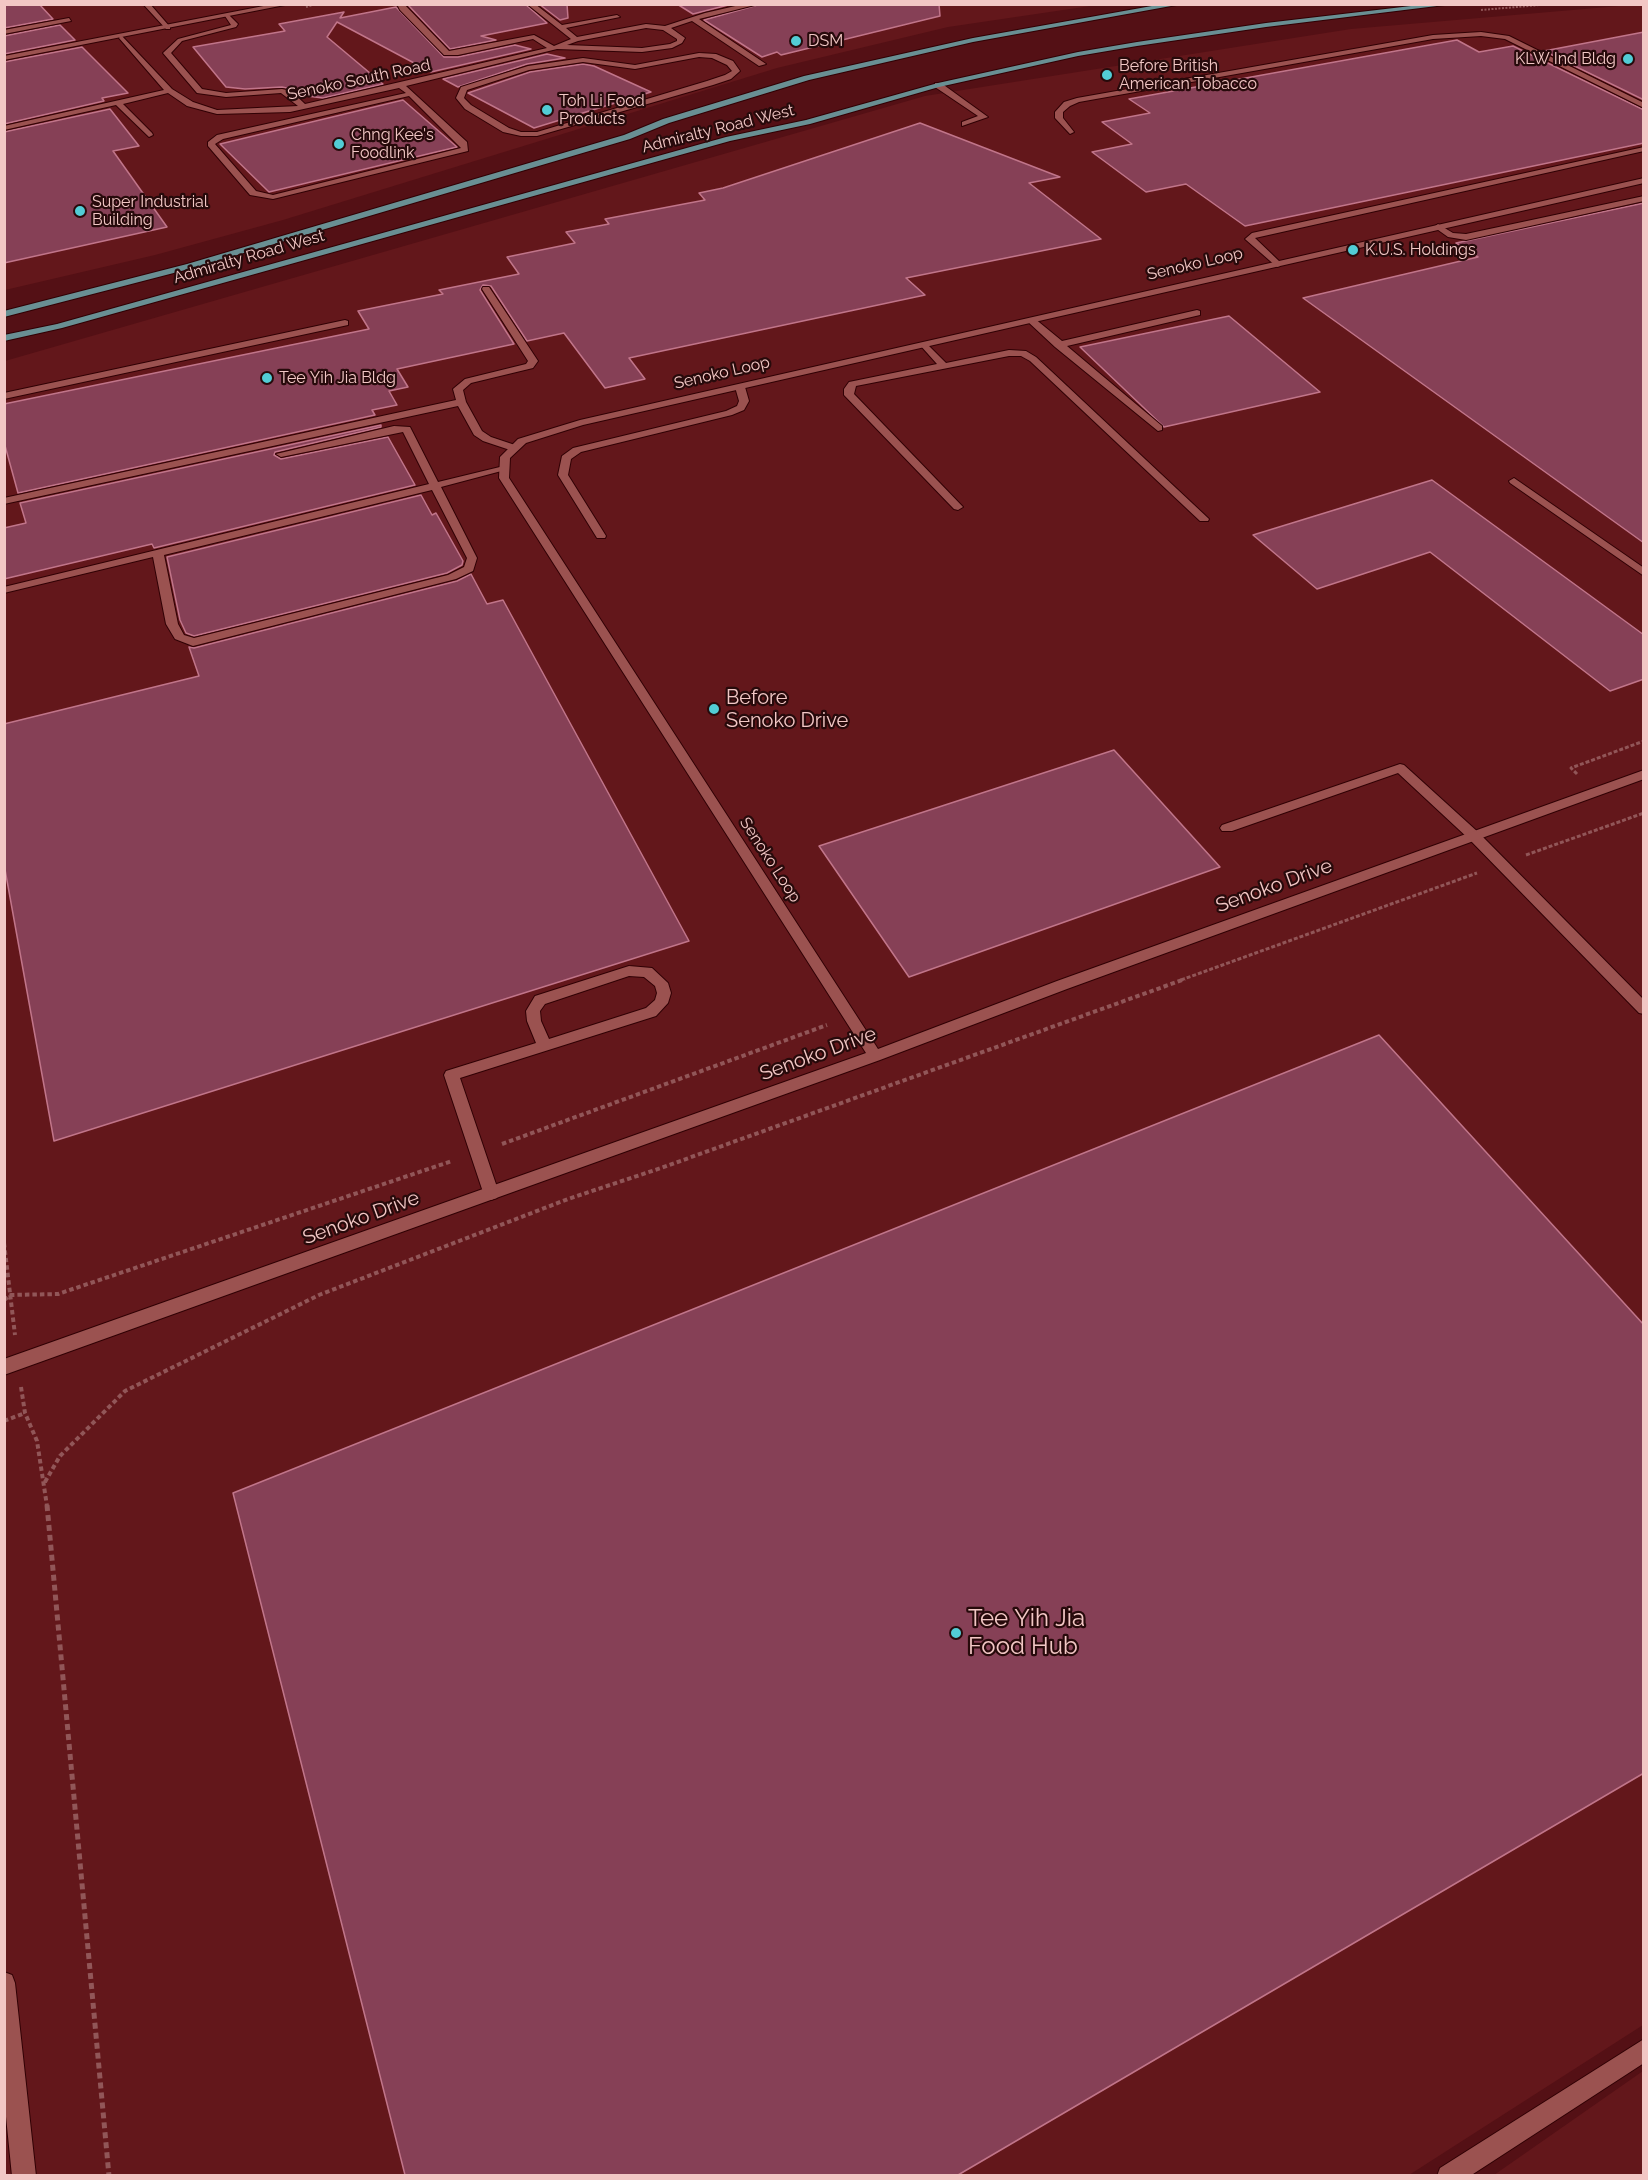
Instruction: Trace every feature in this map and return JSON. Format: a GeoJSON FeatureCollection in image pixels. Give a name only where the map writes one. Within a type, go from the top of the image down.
{"type":"FeatureCollection","features":[{"type":"Feature","properties":{"kind":"main road","name":"Admiralty Road West"},"geometry":{"type":"LineString","coordinates":[[4,314],[190,266],[616,141],[666,121],[807,78],[973,40],[1179,4]]}},
{"type":"Feature","properties":{"kind":"main road","name":"Admiralty Road West"},"geometry":{"type":"LineString","coordinates":[[4,338],[105,313],[729,139],[807,123],[938,86],[1078,54],[1169,39],[1450,4]]}},
{"type":"Feature","properties":{"kind":"street"},"geometry":{"type":"LineString","coordinates":[[5,58],[287,4]]}},
{"type":"Feature","properties":{"kind":"street"},"geometry":{"type":"LineString","coordinates":[[400,4],[402,9],[447,53],[458,53],[534,37],[555,47]]}},
{"type":"Feature","properties":{"kind":"street"},"geometry":{"type":"LineString","coordinates":[[530,4],[576,39]]}},
{"type":"Feature","properties":{"kind":"street"},"geometry":{"type":"LineString","coordinates":[[666,28],[705,15],[756,4]]}},
{"type":"Feature","properties":{"kind":"street"},"geometry":{"type":"LineString","coordinates":[[147,5],[168,28]]}},
{"type":"Feature","properties":{"kind":"street"},"geometry":{"type":"LineString","coordinates":[[228,16],[235,24],[234,26],[180,40],[167,53],[200,91],[226,94],[282,91],[288,93],[304,107]]}},
{"type":"Feature","properties":{"kind":"street"},"geometry":{"type":"LineString","coordinates":[[560,27],[617,17]]}},
{"type":"Feature","properties":{"kind":"street"},"geometry":{"type":"LineString","coordinates":[[4,32],[69,20]]}},
{"type":"Feature","properties":{"kind":"street"},"geometry":{"type":"LineString","coordinates":[[695,20],[762,64]]}},
{"type":"Feature","properties":{"kind":"street","name":"Senoko South Road"},"geometry":{"type":"LineString","coordinates":[[121,37],[169,91],[190,104],[217,112],[290,110],[515,59],[576,39],[646,26],[666,28],[681,38],[680,42],[642,50],[555,47]]}},
{"type":"Feature","properties":{"kind":"street"},"geometry":{"type":"LineString","coordinates":[[1070,132],[1059,118],[1059,112],[1067,104],[1077,100],[1433,37],[1481,34],[1507,37],[1644,106]]}},
{"type":"Feature","properties":{"kind":"street"},"geometry":{"type":"LineString","coordinates":[[515,59],[528,68],[583,60],[635,67],[699,55],[713,56],[730,63],[736,71],[728,77],[710,83],[537,134],[521,134],[506,130],[468,107],[460,98],[464,89],[528,68]]}},
{"type":"Feature","properties":{"kind":"street"},"geometry":{"type":"LineString","coordinates":[[400,85],[410,94],[464,144],[465,149],[461,152],[273,197],[253,193],[211,144],[220,136],[410,94]]}},
{"type":"Feature","properties":{"kind":"street"},"geometry":{"type":"LineString","coordinates":[[938,86],[984,117],[965,124]]}},
{"type":"Feature","properties":{"kind":"street"},"geometry":{"type":"LineString","coordinates":[[4,128],[169,91]]}},
{"type":"Feature","properties":{"kind":"street"},"geometry":{"type":"LineString","coordinates":[[117,102],[149,135]]}},
{"type":"Feature","properties":{"kind":"street"},"geometry":{"type":"LineString","coordinates":[[1277,264],[1249,239],[1644,148]]}},
{"type":"Feature","properties":{"kind":"street","name":"Senoko Loop"},"geometry":{"type":"LineString","coordinates":[[514,448],[522,441],[580,423],[1644,180]]}},
{"type":"Feature","properties":{"kind":"street"},"geometry":{"type":"LineString","coordinates":[[1438,227],[1451,235],[1466,237],[1644,198]]}},
{"type":"Feature","properties":{"kind":"street"},"geometry":{"type":"LineString","coordinates":[[4,591],[504,469],[505,457],[514,448],[487,439],[478,432],[461,402],[458,390],[468,381],[530,366],[533,361],[486,289]]}},
{"type":"Feature","properties":{"kind":"street"},"geometry":{"type":"LineString","coordinates":[[1058,345],[1197,313]]}},
{"type":"Feature","properties":{"kind":"street"},"geometry":{"type":"LineString","coordinates":[[1031,320],[1158,428]]}},
{"type":"Feature","properties":{"kind":"street"},"geometry":{"type":"LineString","coordinates":[[4,396],[345,323]]}},
{"type":"Feature","properties":{"kind":"street"},"geometry":{"type":"LineString","coordinates":[[925,345],[944,366]]}},
{"type":"Feature","properties":{"kind":"street"},"geometry":{"type":"LineString","coordinates":[[958,507],[849,395],[852,384],[1009,353],[1023,353],[1033,359],[1204,519]]}},
{"type":"Feature","properties":{"kind":"street"},"geometry":{"type":"LineString","coordinates":[[602,536],[563,475],[566,459],[577,450],[741,408],[744,401],[740,387]]}},
{"type":"Feature","properties":{"kind":"street"},"geometry":{"type":"LineString","coordinates":[[4,501],[461,402]]}},
{"type":"Feature","properties":{"kind":"street"},"geometry":{"type":"LineString","coordinates":[[158,553],[172,624],[179,637],[193,642],[452,577],[469,569],[472,558],[406,429],[401,428],[281,454]]}},
{"type":"Feature","properties":{"kind":"street","name":"Senoko Loop"},"geometry":{"type":"LineString","coordinates":[[504,469],[504,478],[874,1056]]}},
{"type":"Feature","properties":{"kind":"street"},"geometry":{"type":"LineString","coordinates":[[1514,481],[1644,573]]}},
{"type":"Feature","properties":{"kind":"street"},"geometry":{"type":"LineString","coordinates":[[1227,828],[1400,768],[1474,837],[1644,1009]]}},
{"type":"Feature","properties":{"kind":"street","name":"Senoko Drive"},"geometry":{"type":"LineString","coordinates":[[4,1367],[874,1056],[1062,984],[1644,774]]}},
{"type":"Feature","properties":{"kind":"street"},"geometry":{"type":"LineString","coordinates":[[491,1193],[450,1075],[651,1012],[661,1003],[664,993],[661,983],[647,972],[629,970],[540,1000],[533,1011],[534,1021],[544,1045]]}},
{"type":"Feature","properties":{"kind":"street"},"geometry":{"type":"LineString","coordinates":[[4,1983],[24,2175]]}},
{"type":"Feature","properties":{"kind":"street"},"geometry":{"type":"LineString","coordinates":[[1448,2175],[1644,2050]]}},
{"type":"Feature","properties":{"kind":"path"},"geometry":{"type":"LineString","coordinates":[[1472,11],[1552,4]]}},
{"type":"Feature","properties":{"kind":"path"},"geometry":{"type":"LineString","coordinates":[[1594,792],[1570,768],[1644,741]]}},
{"type":"Feature","properties":{"kind":"path"},"geometry":{"type":"LineString","coordinates":[[109,2175],[45,1482],[60,1456],[125,1391],[319,1295],[546,1208],[1644,813]]}},
{"type":"Feature","properties":{"kind":"path"},"geometry":{"type":"LineString","coordinates":[[4,1300],[11,1295],[58,1294],[477,1152],[851,1017]]}},
{"type":"Feature","properties":{"kind":"path"},"geometry":{"type":"LineString","coordinates":[[4,1243],[11,1295]]}},
{"type":"Feature","properties":{"kind":"path"},"geometry":{"type":"LineString","coordinates":[[4,1421],[25,1413]]}},
{"type":"Feature","properties":{"kind":"shaded area"},"geometry":{"type":"Polygon","coordinates":[[[4,5],[1097,5],[948,27],[777,68],[283,220],[155,255],[5,290],[4,5]]]}},
{"type":"Feature","properties":{"kind":"shaded area"},"geometry":{"type":"Polygon","coordinates":[[[1643,5],[1643,2025],[1409,2175],[5,2176],[5,361],[925,96],[1351,29],[1643,5]]]}},
{"type":"Feature","properties":{"kind":"shaded area"},"geometry":{"type":"Polygon","coordinates":[[[1643,2071],[1643,2175],[1494,2175],[1643,2071]]]}},
{"type":"Feature","properties":{"kind":"building"},"geometry":{"type":"Polygon","coordinates":[[[4,4],[39,4],[53,19],[4,28],[4,4]]]}},
{"type":"Feature","properties":{"kind":"building"},"geometry":{"type":"Polygon","coordinates":[[[525,4],[547,23],[481,36],[496,40],[450,49],[408,5],[525,4]]]}},
{"type":"Feature","properties":{"kind":"building"},"geometry":{"type":"Polygon","coordinates":[[[539,4],[567,4],[568,18],[560,20],[539,4]]]}},
{"type":"Feature","properties":{"kind":"building"},"geometry":{"type":"Polygon","coordinates":[[[677,4],[732,4],[693,14],[677,4]]]}},
{"type":"Feature","properties":{"kind":"building","name":"DSM"},"geometry":{"type":"Polygon","coordinates":[[[761,4],[939,4],[940,16],[781,55],[777,52],[762,57],[704,20],[761,4]]]}},
{"type":"Feature","properties":{"kind":"building"},"geometry":{"type":"Polygon","coordinates":[[[396,7],[444,57],[458,57],[515,45],[531,49],[431,72],[337,22],[327,37],[383,84],[323,98],[299,95],[291,89],[282,87],[245,89],[226,87],[193,47],[285,31],[279,24],[344,12],[340,18],[396,7]]]}},
{"type":"Feature","properties":{"kind":"building"},"geometry":{"type":"Polygon","coordinates":[[[60,25],[75,40],[4,54],[4,36],[60,25]]]}},
{"type":"Feature","properties":{"kind":"building"},"geometry":{"type":"Polygon","coordinates":[[[1644,32],[1644,100],[1544,51],[1644,32]]]}},
{"type":"Feature","properties":{"kind":"building"},"geometry":{"type":"Polygon","coordinates":[[[1457,40],[1479,52],[1513,46],[1644,110],[1644,143],[1245,226],[1186,184],[1146,192],[1092,152],[1132,144],[1102,122],[1150,113],[1129,99],[1457,40]]]}},
{"type":"Feature","properties":{"kind":"building"},"geometry":{"type":"Polygon","coordinates":[[[82,47],[128,93],[102,98],[104,101],[4,124],[4,62],[82,47]]]}},
{"type":"Feature","properties":{"kind":"building"},"geometry":{"type":"Polygon","coordinates":[[[547,54],[565,58],[527,64],[458,87],[443,79],[547,54]]]}},
{"type":"Feature","properties":{"kind":"building","name":"Toh Li Food Products"},"geometry":{"type":"Polygon","coordinates":[[[583,64],[594,66],[651,92],[534,128],[468,93],[530,72],[583,64]]]}},
{"type":"Feature","properties":{"kind":"building","name":"Chng Kee's Foodlink"},"geometry":{"type":"Polygon","coordinates":[[[403,100],[457,147],[269,192],[220,144],[403,100]]]}},
{"type":"Feature","properties":{"kind":"building"},"geometry":{"type":"Polygon","coordinates":[[[110,109],[139,146],[113,151],[167,227],[4,263],[4,132],[110,109]]]}},
{"type":"Feature","properties":{"kind":"building"},"geometry":{"type":"Polygon","coordinates":[[[920,123],[1060,177],[1029,183],[1101,239],[906,278],[925,295],[629,358],[645,379],[605,388],[564,333],[527,341],[491,286],[483,285],[480,290],[514,344],[397,369],[408,387],[389,391],[397,405],[372,410],[375,415],[18,493],[4,442],[4,404],[369,329],[358,311],[443,294],[439,290],[519,274],[507,257],[575,243],[566,232],[609,224],[605,219],[705,200],[699,193],[723,188],[920,123]]]}},
{"type":"Feature","properties":{"kind":"building"},"geometry":{"type":"Polygon","coordinates":[[[1644,203],[1644,543],[1303,298],[1478,257],[1456,243],[1644,203]]]}},
{"type":"Feature","properties":{"kind":"building"},"geometry":{"type":"Polygon","coordinates":[[[1229,316],[1320,392],[1164,427],[1080,347],[1229,316]]]}},
{"type":"Feature","properties":{"kind":"building"},"geometry":{"type":"Polygon","coordinates":[[[381,425],[381,427],[275,452],[274,455],[281,459],[388,437],[415,485],[154,548],[152,544],[4,579],[4,528],[26,523],[20,503],[381,425]]]}},
{"type":"Feature","properties":{"kind":"building"},"geometry":{"type":"Polygon","coordinates":[[[1432,480],[1644,635],[1644,679],[1610,691],[1430,552],[1317,589],[1253,535],[1432,480]]]}},
{"type":"Feature","properties":{"kind":"building"},"geometry":{"type":"Polygon","coordinates":[[[421,495],[432,515],[436,513],[463,561],[462,565],[447,573],[194,636],[186,633],[180,620],[167,557],[421,495]]]}},
{"type":"Feature","properties":{"kind":"building"},"geometry":{"type":"Polygon","coordinates":[[[471,574],[487,604],[503,600],[689,941],[54,1141],[4,864],[4,724],[199,676],[189,647],[194,648],[457,581],[471,574]]]}},
{"type":"Feature","properties":{"kind":"building"},"geometry":{"type":"Polygon","coordinates":[[[1114,750],[1220,867],[909,977],[819,846],[1114,750]]]}},
{"type":"Feature","properties":{"kind":"building","name":"Tee Yih Jia Food Hub"},"geometry":{"type":"Polygon","coordinates":[[[1379,1035],[1644,1325],[1644,1773],[958,2175],[405,2175],[233,1493],[1379,1035]]]}},
{"type":"Feature","properties":{"kind":"place","name":"DSM"},"geometry":{"type":"Point","coordinates":[796,41]}},
{"type":"Feature","properties":{"kind":"place","name":"KLW Ind Bldg"},"geometry":{"type":"Point","coordinates":[1628,59]}},
{"type":"Feature","properties":{"kind":"place","name":"Before British American Tobacco"},"geometry":{"type":"Point","coordinates":[1107,75]}},
{"type":"Feature","properties":{"kind":"place","name":"Toh Li Food Products"},"geometry":{"type":"Point","coordinates":[547,110]}},
{"type":"Feature","properties":{"kind":"place","name":"Chng Kee's Foodlink"},"geometry":{"type":"Point","coordinates":[339,144]}},
{"type":"Feature","properties":{"kind":"place","name":"Super Industrial Building"},"geometry":{"type":"Point","coordinates":[80,211]}},
{"type":"Feature","properties":{"kind":"place","name":"K.U.S. Holdings"},"geometry":{"type":"Point","coordinates":[1353,250]}},
{"type":"Feature","properties":{"kind":"place","name":"Tee Yih Jia Bldg"},"geometry":{"type":"Point","coordinates":[267,378]}},
{"type":"Feature","properties":{"kind":"place","name":"Before Senoko Drive"},"geometry":{"type":"Point","coordinates":[714,709]}},
{"type":"Feature","properties":{"kind":"place","name":"Tee Yih Jia Food Hub"},"geometry":{"type":"Point","coordinates":[956,1633]}}]}
